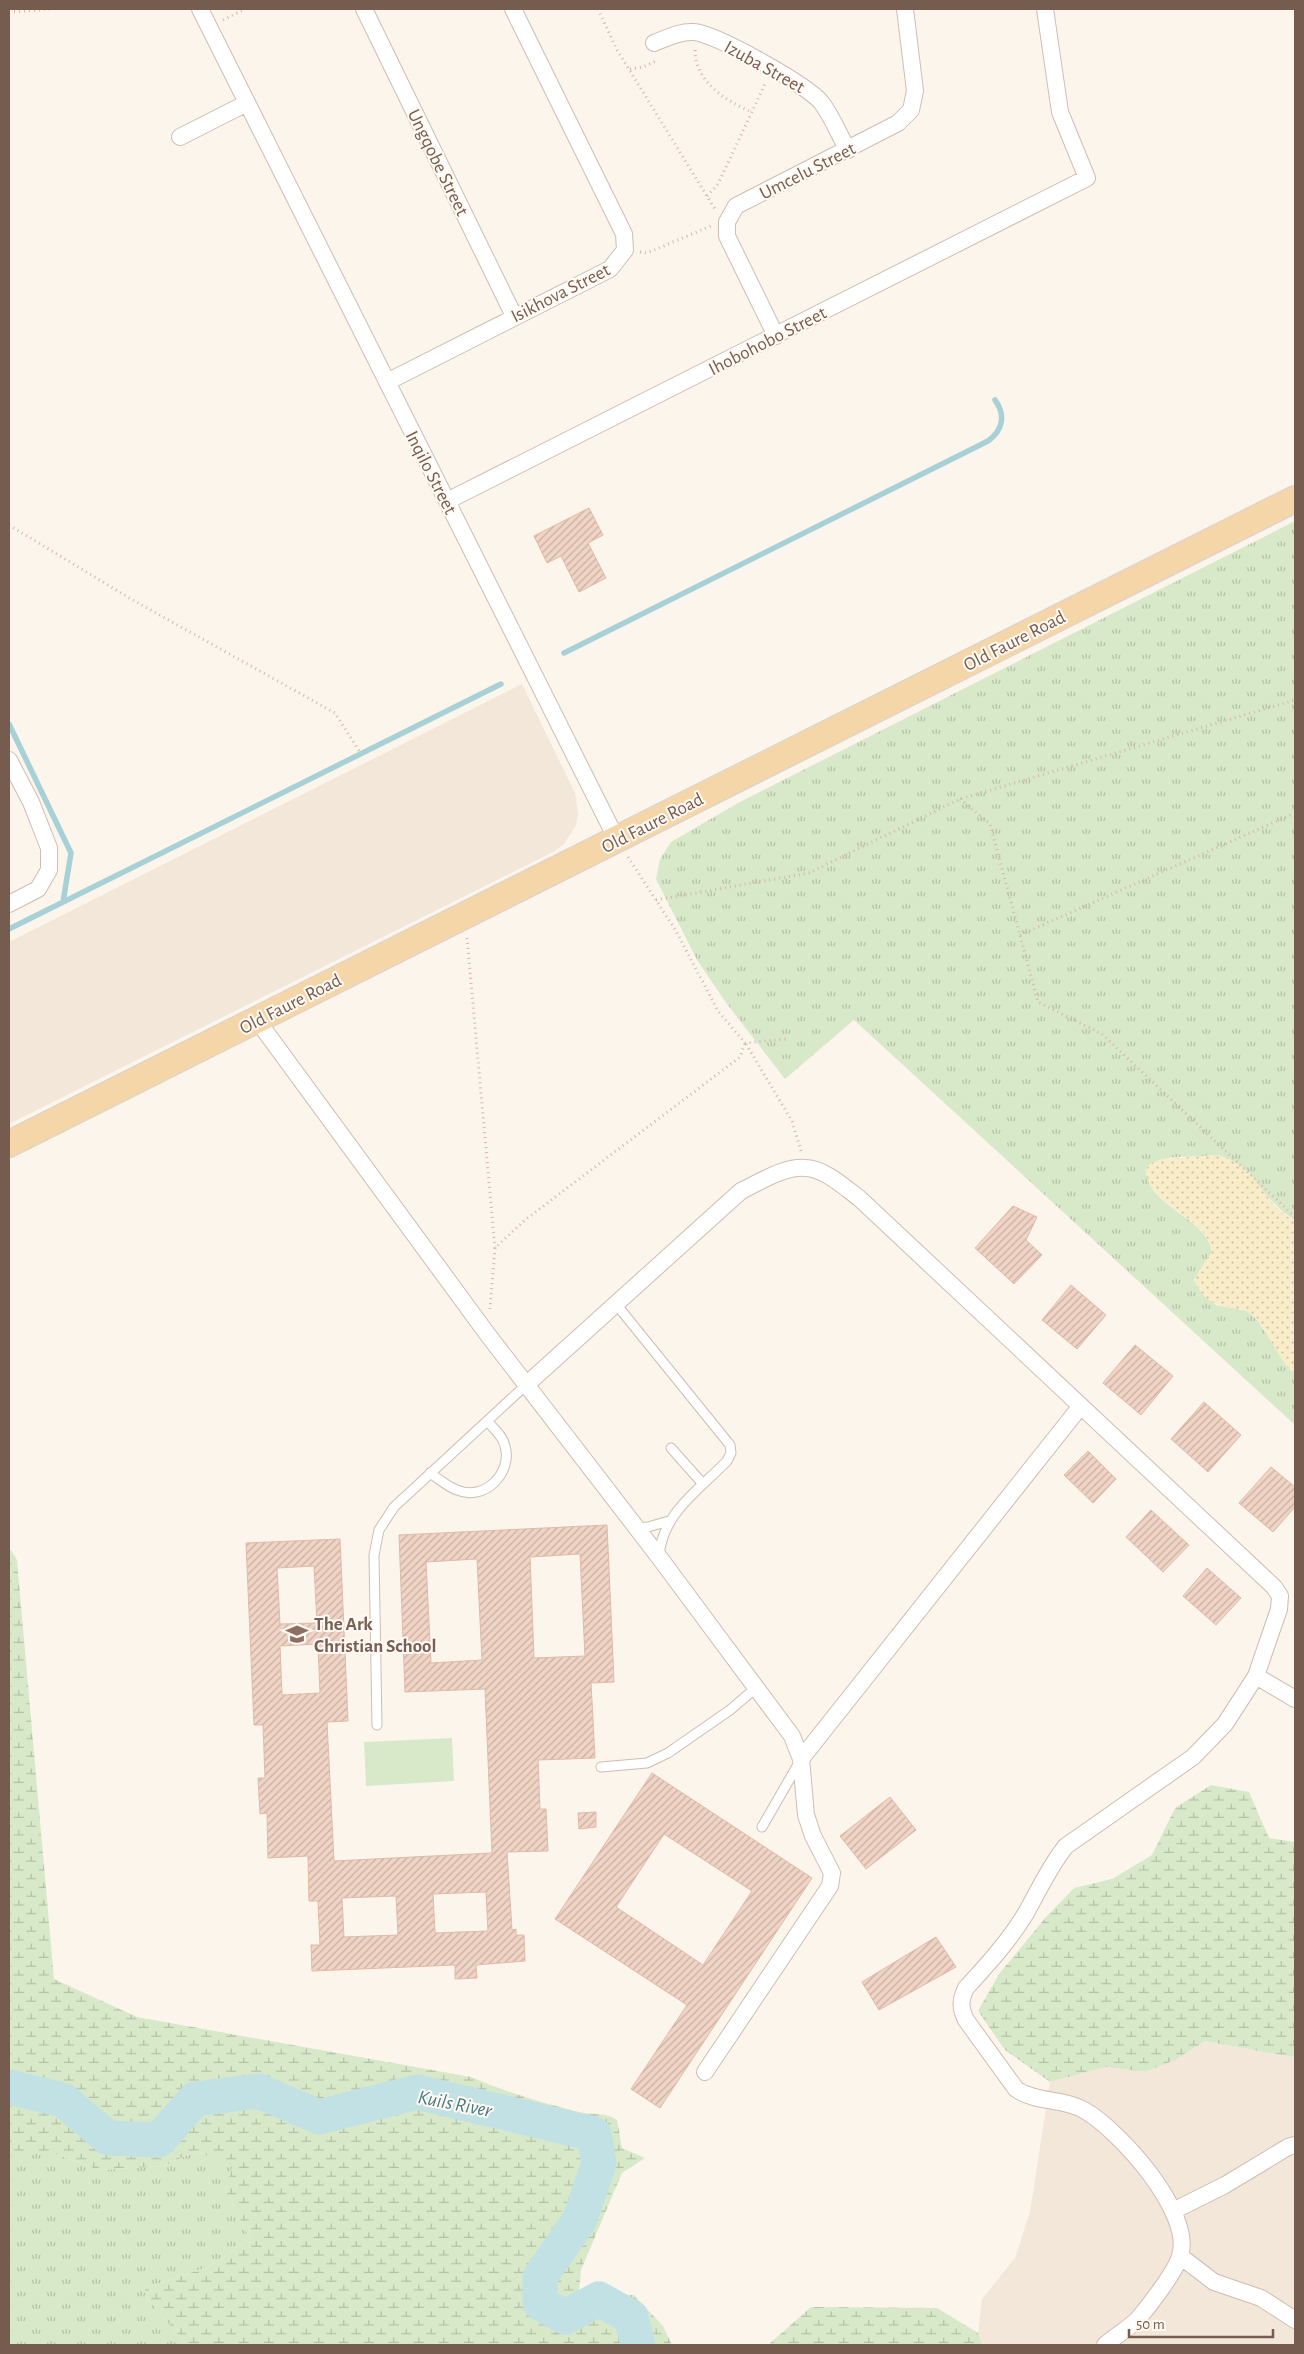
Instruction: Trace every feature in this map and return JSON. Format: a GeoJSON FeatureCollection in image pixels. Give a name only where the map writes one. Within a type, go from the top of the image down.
{"type":"FeatureCollection","features":[{"type":"Feature","properties":{"kind":"main road","name":"Old Faure Road"},"geometry":{"type":"LineString","coordinates":[[9,1144],[1295,499]]}},
{"type":"Feature","properties":{"kind":"street","name":"Inqilo Street"},"geometry":{"type":"LineString","coordinates":[[200,9],[617,840]]}},
{"type":"Feature","properties":{"kind":"street","name":"Ungqobe Street"},"geometry":{"type":"LineString","coordinates":[[364,9],[514,316]]}},
{"type":"Feature","properties":{"kind":"street","name":"Isikhova Street"},"geometry":{"type":"LineString","coordinates":[[387,382],[610,269],[625,250],[624,234],[514,9]]}},
{"type":"Feature","properties":{"kind":"street","name":"Umcelu Street"},"geometry":{"type":"LineString","coordinates":[[724,220],[736,206],[898,123],[910,110],[915,91],[905,9]]}},
{"type":"Feature","properties":{"kind":"street","name":"Ihobohobo Street"},"geometry":{"type":"LineString","coordinates":[[447,501],[1087,178],[1060,112],[1045,9]]}},
{"type":"Feature","properties":{"kind":"street","name":"Izuba Street"},"geometry":{"type":"LineString","coordinates":[[654,43],[682,32],[696,32],[712,36],[772,69],[809,90],[822,103],[848,150]]}},
{"type":"Feature","properties":{"kind":"street"},"geometry":{"type":"LineString","coordinates":[[180,137],[247,103]]}},
{"type":"Feature","properties":{"kind":"street"},"geometry":{"type":"LineString","coordinates":[[724,220],[727,236],[776,336]]}},
{"type":"Feature","properties":{"kind":"street"},"geometry":{"type":"LineString","coordinates":[[9,760],[31,802],[49,848],[49,870],[38,889],[9,904]]}},
{"type":"Feature","properties":{"kind":"street"},"geometry":{"type":"LineString","coordinates":[[257,1020],[488,1335],[659,1557],[792,1736],[801,1759],[806,1815],[813,1836],[832,1873],[830,1886],[705,2072]]}},
{"type":"Feature","properties":{"kind":"street"},"geometry":{"type":"LineString","coordinates":[[526,1385],[741,1191],[782,1172],[806,1168],[826,1174],[859,1198],[1274,1587],[1280,1596],[1279,1609],[1256,1676],[1225,1724],[1193,1757],[1066,1846],[1053,1862],[1010,1938],[966,1988],[962,1997],[962,2011],[966,2020],[1016,2089],[1026,2096],[1069,2104],[1083,2110],[1116,2133],[1130,2148],[1156,2184],[1173,2212],[1180,2228],[1182,2246],[1180,2256],[1172,2272],[1137,2319],[1105,2345]]}},
{"type":"Feature","properties":{"kind":"street"},"geometry":{"type":"LineString","coordinates":[[801,1759],[1080,1407]]}},
{"type":"Feature","properties":{"kind":"street"},"geometry":{"type":"LineString","coordinates":[[1256,1676],[1295,1699]]}},
{"type":"Feature","properties":{"kind":"street"},"geometry":{"type":"LineString","coordinates":[[1173,2212],[1225,2185],[1288,2147],[1295,2145]]}},
{"type":"Feature","properties":{"kind":"street"},"geometry":{"type":"LineString","coordinates":[[1180,2256],[1214,2282],[1261,2298],[1295,2320]]}},
{"type":"Feature","properties":{"kind":"lane"},"geometry":{"type":"LineString","coordinates":[[616,1304],[730,1446],[731,1453],[728,1461],[680,1506],[670,1521],[660,1546],[659,1557]]}},
{"type":"Feature","properties":{"kind":"lane"},"geometry":{"type":"LineString","coordinates":[[377,1725],[375,1542],[386,1518],[394,1507],[526,1385]]}},
{"type":"Feature","properties":{"kind":"lane"},"geometry":{"type":"LineString","coordinates":[[430,1474],[456,1490],[465,1492],[483,1490],[496,1482],[504,1468],[507,1453],[503,1438],[487,1421]]}},
{"type":"Feature","properties":{"kind":"lane"},"geometry":{"type":"LineString","coordinates":[[671,1448],[703,1484]]}},
{"type":"Feature","properties":{"kind":"lane"},"geometry":{"type":"LineString","coordinates":[[636,1528],[670,1521]]}},
{"type":"Feature","properties":{"kind":"lane"},"geometry":{"type":"LineString","coordinates":[[601,1768],[647,1763],[668,1753],[730,1710],[757,1687]]}},
{"type":"Feature","properties":{"kind":"lane"},"geometry":{"type":"LineString","coordinates":[[762,1827],[801,1759]]}},
{"type":"Feature","properties":{"kind":"path"},"geometry":{"type":"LineString","coordinates":[[9,12],[53,9]]}},
{"type":"Feature","properties":{"kind":"path"},"geometry":{"type":"LineString","coordinates":[[209,27],[245,9]]}},
{"type":"Feature","properties":{"kind":"path"},"geometry":{"type":"LineString","coordinates":[[598,9],[617,50],[707,196],[724,220],[647,253],[625,250]]}},
{"type":"Feature","properties":{"kind":"path"},"geometry":{"type":"LineString","coordinates":[[695,46],[695,60],[700,74],[716,91],[736,105],[752,112]]}},
{"type":"Feature","properties":{"kind":"path"},"geometry":{"type":"LineString","coordinates":[[707,196],[718,184],[772,69]]}},
{"type":"Feature","properties":{"kind":"path"},"geometry":{"type":"LineString","coordinates":[[9,525],[131,599],[335,713],[361,754]]}},
{"type":"Feature","properties":{"kind":"path"},"geometry":{"type":"LineString","coordinates":[[656,900],[809,873],[960,799],[1295,700]]}},
{"type":"Feature","properties":{"kind":"path"},"geometry":{"type":"LineString","coordinates":[[960,799],[990,824],[1038,1002],[1102,1034],[1295,1217]]}},
{"type":"Feature","properties":{"kind":"path"},"geometry":{"type":"LineString","coordinates":[[1020,935],[1295,813]]}},
{"type":"Feature","properties":{"kind":"path"},"geometry":{"type":"LineString","coordinates":[[617,840],[676,931],[718,1011],[745,1043],[792,1121],[806,1168]]}},
{"type":"Feature","properties":{"kind":"path"},"geometry":{"type":"LineString","coordinates":[[466,916],[495,1248],[488,1335]]}},
{"type":"Feature","properties":{"kind":"path"},"geometry":{"type":"LineString","coordinates":[[745,1043],[786,1039]]}},
{"type":"Feature","properties":{"kind":"path"},"geometry":{"type":"LineString","coordinates":[[495,1248],[525,1220],[740,1057],[745,1043]]}},
{"type":"Feature","properties":{"kind":"shaded area"},"geometry":{"type":"Polygon","coordinates":[[[522,684],[575,793],[578,814],[576,825],[564,844],[555,851],[9,1124],[9,942],[522,684]]]}},
{"type":"Feature","properties":{"kind":"shaded area"},"geometry":{"type":"Polygon","coordinates":[[[1205,2041],[1291,2057],[1295,2055],[1295,2345],[983,2345],[978,2333],[982,2299],[1015,2258],[1030,2212],[1050,2082],[1106,2067],[1145,2072],[1175,2060],[1205,2041]]]}},
{"type":"Feature","properties":{"kind":"green space"},"geometry":{"type":"Polygon","coordinates":[[[1295,521],[1295,1220],[1211,1155],[1168,1158],[1152,1164],[1146,1169],[1149,1182],[1156,1193],[1165,1203],[1199,1228],[1207,1239],[1212,1251],[1194,1280],[1216,1305],[1248,1311],[1258,1321],[1290,1370],[1295,1374],[1295,1425],[854,1020],[785,1079],[727,1004],[697,960],[656,879],[660,859],[671,842],[740,802],[1295,521]]]}},
{"type":"Feature","properties":{"kind":"green space"},"geometry":{"type":"Polygon","coordinates":[[[9,1547],[17,1560],[54,1979],[137,2017],[471,2077],[551,2105],[579,2112],[613,2117],[617,2120],[622,2148],[645,2158],[622,2173],[581,2270],[579,2291],[593,2295],[634,2295],[663,2326],[672,2345],[187,2345],[145,2296],[145,2288],[208,2267],[250,2239],[226,2191],[232,2167],[196,2151],[164,2166],[99,2170],[50,2152],[9,2152],[9,1547]]]}},
{"type":"Feature","properties":{"kind":"green space"},"geometry":{"type":"Polygon","coordinates":[[[452,1738],[454,1781],[366,1786],[364,1742],[452,1738]]]}},
{"type":"Feature","properties":{"kind":"green space"},"geometry":{"type":"Polygon","coordinates":[[[1211,1785],[1249,1792],[1269,1838],[1295,1842],[1295,2055],[1291,2057],[1205,2041],[1175,2060],[1145,2072],[1106,2067],[1050,2082],[1005,2050],[978,2011],[999,1974],[1046,1917],[1074,1888],[1112,1879],[1152,1855],[1175,1808],[1211,1785]]]}},
{"type":"Feature","properties":{"kind":"green space"},"geometry":{"type":"Polygon","coordinates":[[[196,2151],[233,2167],[226,2191],[250,2239],[208,2267],[145,2288],[145,2296],[187,2345],[9,2345],[9,2152],[50,2152],[99,2170],[164,2166],[196,2151]]]}},
{"type":"Feature","properties":{"kind":"green space"},"geometry":{"type":"Polygon","coordinates":[[[811,2307],[937,2308],[978,2333],[983,2345],[768,2345],[811,2307]]]}},
{"type":"Feature","properties":{"kind":"sand"},"geometry":{"type":"Polygon","coordinates":[[[1218,1155],[1232,1160],[1243,1168],[1276,1207],[1285,1215],[1295,1220],[1295,1374],[1282,1359],[1266,1332],[1254,1317],[1244,1310],[1211,1302],[1203,1294],[1194,1280],[1212,1251],[1207,1238],[1189,1219],[1156,1193],[1149,1182],[1146,1169],[1151,1163],[1164,1159],[1218,1155]]]}},
{"type":"Feature","properties":{"kind":"building"},"geometry":{"type":"Polygon","coordinates":[[[589,508],[603,535],[588,543],[606,578],[579,592],[561,556],[547,563],[534,536],[589,508]]]}},
{"type":"Feature","properties":{"kind":"building"},"geometry":{"type":"Polygon","coordinates":[[[1013,1206],[1037,1217],[1026,1240],[1042,1255],[1014,1284],[975,1248],[1013,1206]]]}},
{"type":"Feature","properties":{"kind":"building"},"geometry":{"type":"Polygon","coordinates":[[[1071,1285],[1106,1315],[1077,1349],[1042,1320],[1071,1285]]]}},
{"type":"Feature","properties":{"kind":"building"},"geometry":{"type":"Polygon","coordinates":[[[1135,1345],[1173,1376],[1141,1415],[1103,1383],[1135,1345]]]}},
{"type":"Feature","properties":{"kind":"building"},"geometry":{"type":"Polygon","coordinates":[[[1204,1402],[1241,1435],[1208,1472],[1171,1439],[1204,1402]]]}},
{"type":"Feature","properties":{"kind":"building"},"geometry":{"type":"Polygon","coordinates":[[[1088,1451],[1116,1479],[1093,1503],[1064,1475],[1088,1451]]]}},
{"type":"Feature","properties":{"kind":"building"},"geometry":{"type":"Polygon","coordinates":[[[1271,1467],[1295,1487],[1295,1507],[1273,1532],[1239,1503],[1271,1467]]]}},
{"type":"Feature","properties":{"kind":"building"},"geometry":{"type":"Polygon","coordinates":[[[1151,1510],[1189,1545],[1163,1572],[1126,1537],[1151,1510]]]}},
{"type":"Feature","properties":{"kind":"building"},"geometry":{"type":"Polygon","coordinates":[[[607,1525],[614,1682],[591,1683],[595,1758],[538,1760],[540,1809],[546,1809],[548,1851],[507,1852],[512,1930],[516,1929],[516,1935],[524,1935],[525,1961],[476,1965],[477,1978],[455,1979],[455,1965],[312,1971],[311,1945],[320,1945],[318,1901],[309,1901],[308,1856],[268,1858],[267,1813],[260,1814],[258,1778],[265,1778],[263,1725],[254,1725],[246,1543],[340,1539],[348,1721],[327,1722],[334,1861],[492,1853],[485,1689],[405,1692],[399,1535],[607,1525]],[[580,1554],[530,1557],[534,1658],[585,1656],[580,1554]],[[477,1559],[426,1562],[431,1663],[482,1660],[477,1559]],[[314,1566],[277,1568],[280,1624],[317,1623],[314,1566]],[[318,1644],[280,1646],[282,1695],[320,1693],[318,1644]],[[486,1892],[433,1894],[435,1933],[488,1931],[486,1892]],[[396,1896],[342,1898],[344,1937],[398,1935],[396,1896]]]}},
{"type":"Feature","properties":{"kind":"building"},"geometry":{"type":"Polygon","coordinates":[[[1207,1568],[1241,1598],[1216,1625],[1183,1596],[1207,1568]]]}},
{"type":"Feature","properties":{"kind":"building"},"geometry":{"type":"Polygon","coordinates":[[[652,1773],[812,1878],[660,2108],[631,2089],[687,2005],[555,1919],[652,1773]],[[664,1834],[616,1907],[703,1965],[752,1891],[664,1834]]]}},
{"type":"Feature","properties":{"kind":"building"},"geometry":{"type":"Polygon","coordinates":[[[890,1797],[916,1830],[866,1869],[840,1836],[890,1797]]]}},
{"type":"Feature","properties":{"kind":"building"},"geometry":{"type":"Polygon","coordinates":[[[596,1812],[596,1827],[579,1829],[578,1813],[596,1812]]]}},
{"type":"Feature","properties":{"kind":"building"},"geometry":{"type":"Polygon","coordinates":[[[936,1937],[956,1967],[879,2010],[862,1982],[936,1937]]]}},
{"type":"Feature","properties":{"kind":"waterway"},"geometry":{"type":"LineString","coordinates":[[564,653],[988,441],[1000,427],[1002,417],[995,400]]}},
{"type":"Feature","properties":{"kind":"waterway"},"geometry":{"type":"LineString","coordinates":[[9,929],[501,684]]}},
{"type":"Feature","properties":{"kind":"waterway"},"geometry":{"type":"LineString","coordinates":[[9,724],[71,853],[63,902]]}},
{"type":"Feature","properties":{"kind":"waterway","name":"Kuils River"},"geometry":{"type":"LineString","coordinates":[[9,2087],[63,2100],[108,2138],[159,2140],[195,2099],[259,2091],[319,2117],[417,2092],[594,2134],[599,2164],[579,2221],[540,2277],[540,2303],[565,2317],[599,2299],[631,2317],[638,2345]]}},
{"type":"Feature","properties":{"kind":"place","name":"The Ark Christian School"},"geometry":{"type":"Point","coordinates":[297,1634]}}]}
